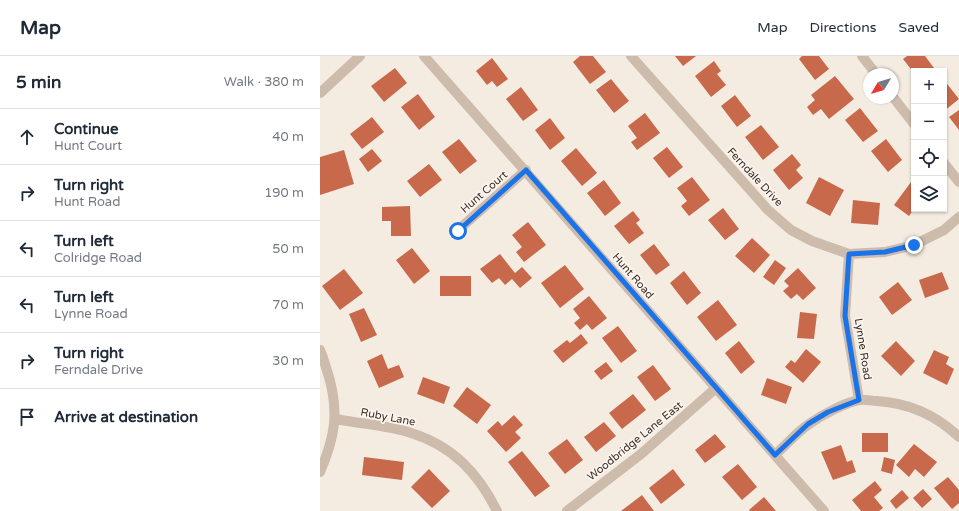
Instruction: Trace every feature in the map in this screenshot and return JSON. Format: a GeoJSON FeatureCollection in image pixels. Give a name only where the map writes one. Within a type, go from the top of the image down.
{"type":"FeatureCollection","features":[{"type":"Feature","properties":{"kind":"street"},"geometry":{"type":"LineString","coordinates":[[320,93],[360,56]]}},
{"type":"Feature","properties":{"kind":"street","name":"Hunt Road"},"geometry":{"type":"LineString","coordinates":[[424,56],[526,170],[824,511]]}},
{"type":"Feature","properties":{"kind":"street","name":"Ferndale Drive"},"geometry":{"type":"LineString","coordinates":[[631,56],[768,210],[792,230],[812,242],[849,254],[885,252],[914,245],[944,230],[959,217]]}},
{"type":"Feature","properties":{"kind":"street"},"geometry":{"type":"LineString","coordinates":[[862,56],[871,68]]}},
{"type":"Feature","properties":{"kind":"street"},"geometry":{"type":"LineString","coordinates":[[898,104],[911,120]]}},
{"type":"Feature","properties":{"kind":"street"},"geometry":{"type":"LineString","coordinates":[[947,166],[959,182]]}},
{"type":"Feature","properties":{"kind":"street","name":"Hunt Court"},"geometry":{"type":"LineString","coordinates":[[458,231],[526,170]]}},
{"type":"Feature","properties":{"kind":"street","name":"Lynne Road"},"geometry":{"type":"LineString","coordinates":[[849,254],[845,316],[859,400]]}},
{"type":"Feature","properties":{"kind":"street"},"geometry":{"type":"LineString","coordinates":[[320,350],[334,397],[336,419],[330,449],[320,472]]}},
{"type":"Feature","properties":{"kind":"street","name":"Woodbridge Lane East"},"geometry":{"type":"LineString","coordinates":[[567,511],[641,454],[716,388]]}},
{"type":"Feature","properties":{"kind":"street"},"geometry":{"type":"LineString","coordinates":[[775,455],[808,424],[828,412],[859,400],[887,401],[914,407],[935,418],[959,437]]}},
{"type":"Feature","properties":{"kind":"street","name":"Ruby Lane"},"geometry":{"type":"LineString","coordinates":[[336,419],[411,432],[435,443],[462,460],[478,477],[497,511]]}},
{"type":"Feature","properties":{"kind":"building"},"geometry":{"type":"Polygon","coordinates":[[[580,56],[593,56],[606,72],[590,84],[573,62],[580,56]]]}},
{"type":"Feature","properties":{"kind":"building"},"geometry":{"type":"Polygon","coordinates":[[[675,56],[696,56],[683,66],[675,56]]]}},
{"type":"Feature","properties":{"kind":"building"},"geometry":{"type":"Polygon","coordinates":[[[802,56],[819,56],[829,69],[815,80],[799,59],[802,56]]]}},
{"type":"Feature","properties":{"kind":"building"},"geometry":{"type":"Polygon","coordinates":[[[907,56],[925,56],[934,68],[911,69],[903,59],[907,56]]]}},
{"type":"Feature","properties":{"kind":"building"},"geometry":{"type":"Polygon","coordinates":[[[492,58],[508,79],[497,87],[492,81],[487,85],[476,71],[492,58]]]}},
{"type":"Feature","properties":{"kind":"building"},"geometry":{"type":"Polygon","coordinates":[[[714,61],[721,71],[717,74],[726,85],[711,97],[695,76],[714,61]]]}},
{"type":"Feature","properties":{"kind":"building"},"geometry":{"type":"Polygon","coordinates":[[[395,68],[407,83],[384,102],[371,86],[395,68]]]}},
{"type":"Feature","properties":{"kind":"building"},"geometry":{"type":"Polygon","coordinates":[[[835,76],[854,99],[829,119],[821,109],[813,115],[807,107],[815,100],[811,95],[835,76]]]}},
{"type":"Feature","properties":{"kind":"building"},"geometry":{"type":"Polygon","coordinates":[[[611,79],[629,101],[614,113],[596,90],[611,79]]]}},
{"type":"Feature","properties":{"kind":"building"},"geometry":{"type":"Polygon","coordinates":[[[947,84],[959,99],[947,109],[947,84]]]}},
{"type":"Feature","properties":{"kind":"building"},"geometry":{"type":"Polygon","coordinates":[[[521,87],[538,110],[523,121],[506,99],[521,87]]]}},
{"type":"Feature","properties":{"kind":"building"},"geometry":{"type":"Polygon","coordinates":[[[418,94],[435,117],[419,130],[401,107],[418,94]]]}},
{"type":"Feature","properties":{"kind":"building"},"geometry":{"type":"Polygon","coordinates":[[[735,95],[751,116],[737,127],[721,106],[735,95]]]}},
{"type":"Feature","properties":{"kind":"building"},"geometry":{"type":"Polygon","coordinates":[[[860,108],[878,131],[863,142],[845,120],[860,108]]]}},
{"type":"Feature","properties":{"kind":"building"},"geometry":{"type":"Polygon","coordinates":[[[959,110],[959,130],[949,117],[959,110]]]}},
{"type":"Feature","properties":{"kind":"building"},"geometry":{"type":"Polygon","coordinates":[[[645,113],[660,133],[637,150],[631,142],[637,138],[628,126],[645,113]]]}},
{"type":"Feature","properties":{"kind":"building"},"geometry":{"type":"Polygon","coordinates":[[[372,117],[384,132],[362,149],[350,134],[372,117]]]}},
{"type":"Feature","properties":{"kind":"building"},"geometry":{"type":"Polygon","coordinates":[[[550,118],[565,138],[550,150],[535,130],[550,118]]]}},
{"type":"Feature","properties":{"kind":"building"},"geometry":{"type":"Polygon","coordinates":[[[761,125],[779,147],[763,160],[745,137],[761,125]]]}},
{"type":"Feature","properties":{"kind":"building"},"geometry":{"type":"Polygon","coordinates":[[[459,139],[477,161],[460,174],[442,152],[459,139]]]}},
{"type":"Feature","properties":{"kind":"building"},"geometry":{"type":"Polygon","coordinates":[[[886,139],[902,160],[888,172],[871,151],[886,139]]]}},
{"type":"Feature","properties":{"kind":"building"},"geometry":{"type":"Polygon","coordinates":[[[667,147],[683,167],[669,178],[653,158],[667,147]]]}},
{"type":"Feature","properties":{"kind":"building"},"geometry":{"type":"Polygon","coordinates":[[[576,148],[597,173],[582,186],[561,161],[576,148]]]}},
{"type":"Feature","properties":{"kind":"building"},"geometry":{"type":"Polygon","coordinates":[[[372,149],[382,161],[368,172],[359,159],[372,149]]]}},
{"type":"Feature","properties":{"kind":"building"},"geometry":{"type":"Polygon","coordinates":[[[344,150],[354,184],[320,195],[320,157],[344,150]]]}},
{"type":"Feature","properties":{"kind":"building"},"geometry":{"type":"Polygon","coordinates":[[[792,154],[801,165],[796,170],[803,178],[789,190],[773,170],[792,154]]]}},
{"type":"Feature","properties":{"kind":"building"},"geometry":{"type":"Polygon","coordinates":[[[429,164],[442,180],[420,197],[407,181],[429,164]]]}},
{"type":"Feature","properties":{"kind":"building"},"geometry":{"type":"Polygon","coordinates":[[[692,177],[710,200],[689,216],[681,206],[687,201],[677,188],[692,177]]]}},
{"type":"Feature","properties":{"kind":"building"},"geometry":{"type":"Polygon","coordinates":[[[819,177],[844,190],[830,216],[806,203],[819,177]]]}},
{"type":"Feature","properties":{"kind":"building"},"geometry":{"type":"Polygon","coordinates":[[[604,180],[621,203],[605,216],[587,193],[604,180]]]}},
{"type":"Feature","properties":{"kind":"building"},"geometry":{"type":"Polygon","coordinates":[[[911,182],[912,212],[909,216],[894,205],[911,182]]]}},
{"type":"Feature","properties":{"kind":"building"},"geometry":{"type":"Polygon","coordinates":[[[853,200],[880,203],[878,225],[851,223],[853,200]]]}},
{"type":"Feature","properties":{"kind":"building"},"geometry":{"type":"Polygon","coordinates":[[[410,206],[411,236],[391,236],[391,221],[382,221],[382,207],[410,206]]]}},
{"type":"Feature","properties":{"kind":"building"},"geometry":{"type":"Polygon","coordinates":[[[723,208],[739,229],[725,240],[708,220],[723,208]]]}},
{"type":"Feature","properties":{"kind":"building"},"geometry":{"type":"Polygon","coordinates":[[[633,211],[640,220],[636,223],[644,233],[629,244],[614,226],[633,211]]]}},
{"type":"Feature","properties":{"kind":"building"},"geometry":{"type":"Polygon","coordinates":[[[528,222],[546,245],[524,262],[516,252],[522,247],[512,235],[528,222]]]}},
{"type":"Feature","properties":{"kind":"building"},"geometry":{"type":"Polygon","coordinates":[[[752,238],[770,255],[754,273],[735,256],[752,238]]]}},
{"type":"Feature","properties":{"kind":"building"},"geometry":{"type":"Polygon","coordinates":[[[654,244],[670,265],[656,275],[640,255],[654,244]]]}},
{"type":"Feature","properties":{"kind":"building"},"geometry":{"type":"Polygon","coordinates":[[[412,248],[430,271],[414,284],[396,260],[412,248]]]}},
{"type":"Feature","properties":{"kind":"building"},"geometry":{"type":"Polygon","coordinates":[[[500,254],[515,273],[522,267],[532,278],[520,288],[512,279],[505,285],[499,278],[492,283],[480,269],[500,254]]]}},
{"type":"Feature","properties":{"kind":"building"},"geometry":{"type":"Polygon","coordinates":[[[775,260],[786,268],[774,285],[763,277],[775,260]]]}},
{"type":"Feature","properties":{"kind":"building"},"geometry":{"type":"Polygon","coordinates":[[[565,265],[584,289],[560,308],[541,283],[565,265]]]}},
{"type":"Feature","properties":{"kind":"building"},"geometry":{"type":"Polygon","coordinates":[[[798,268],[816,288],[803,300],[797,294],[791,299],[783,291],[789,286],[784,281],[798,268]]]}},
{"type":"Feature","properties":{"kind":"building"},"geometry":{"type":"Polygon","coordinates":[[[344,269],[363,293],[340,310],[322,286],[344,269]]]}},
{"type":"Feature","properties":{"kind":"building"},"geometry":{"type":"Polygon","coordinates":[[[684,271],[701,293],[687,305],[670,283],[684,271]]]}},
{"type":"Feature","properties":{"kind":"building"},"geometry":{"type":"Polygon","coordinates":[[[942,272],[949,289],[925,298],[919,280],[942,272]]]}},
{"type":"Feature","properties":{"kind":"building"},"geometry":{"type":"Polygon","coordinates":[[[440,276],[471,276],[471,296],[440,296],[440,276]]]}},
{"type":"Feature","properties":{"kind":"building"},"geometry":{"type":"Polygon","coordinates":[[[898,282],[912,300],[892,315],[879,297],[898,282]]]}},
{"type":"Feature","properties":{"kind":"building"},"geometry":{"type":"Polygon","coordinates":[[[589,296],[607,318],[592,330],[587,324],[580,330],[574,323],[580,318],[573,309],[589,296]]]}},
{"type":"Feature","properties":{"kind":"building"},"geometry":{"type":"Polygon","coordinates":[[[718,300],[737,325],[716,341],[697,317],[718,300]]]}},
{"type":"Feature","properties":{"kind":"building"},"geometry":{"type":"Polygon","coordinates":[[[364,308],[377,335],[361,342],[349,314],[364,308]]]}},
{"type":"Feature","properties":{"kind":"building"},"geometry":{"type":"Polygon","coordinates":[[[800,312],[817,314],[814,339],[797,338],[800,312]]]}},
{"type":"Feature","properties":{"kind":"building"},"geometry":{"type":"Polygon","coordinates":[[[618,326],[637,351],[621,363],[602,338],[618,326]]]}},
{"type":"Feature","properties":{"kind":"building"},"geometry":{"type":"Polygon","coordinates":[[[581,334],[588,343],[563,363],[553,351],[567,340],[570,343],[581,334]]]}},
{"type":"Feature","properties":{"kind":"building"},"geometry":{"type":"Polygon","coordinates":[[[739,341],[755,362],[741,374],[725,353],[739,341]]]}},
{"type":"Feature","properties":{"kind":"building"},"geometry":{"type":"Polygon","coordinates":[[[896,341],[915,361],[901,376],[881,356],[896,341]]]}},
{"type":"Feature","properties":{"kind":"building"},"geometry":{"type":"Polygon","coordinates":[[[806,349],[821,362],[803,383],[785,367],[791,360],[795,363],[806,349]]]}},
{"type":"Feature","properties":{"kind":"building"},"geometry":{"type":"Polygon","coordinates":[[[934,350],[949,357],[946,364],[954,369],[947,385],[923,373],[934,350]]]}},
{"type":"Feature","properties":{"kind":"building"},"geometry":{"type":"Polygon","coordinates":[[[382,354],[388,369],[399,365],[404,377],[379,388],[367,361],[382,354]]]}},
{"type":"Feature","properties":{"kind":"building"},"geometry":{"type":"Polygon","coordinates":[[[606,362],[613,371],[601,380],[594,371],[606,362]]]}},
{"type":"Feature","properties":{"kind":"building"},"geometry":{"type":"Polygon","coordinates":[[[653,365],[671,389],[655,401],[637,377],[653,365]]]}},
{"type":"Feature","properties":{"kind":"building"},"geometry":{"type":"Polygon","coordinates":[[[423,377],[450,387],[444,404],[417,394],[423,377]]]}},
{"type":"Feature","properties":{"kind":"building"},"geometry":{"type":"Polygon","coordinates":[[[767,378],[792,387],[786,404],[761,395],[767,378]]]}},
{"type":"Feature","properties":{"kind":"building"},"geometry":{"type":"Polygon","coordinates":[[[467,387],[491,405],[477,424],[453,406],[467,387]]]}},
{"type":"Feature","properties":{"kind":"building"},"geometry":{"type":"Polygon","coordinates":[[[633,394],[646,410],[622,429],[609,413],[633,394]]]}},
{"type":"Feature","properties":{"kind":"building"},"geometry":{"type":"Polygon","coordinates":[[[514,415],[523,425],[515,432],[521,438],[506,452],[487,431],[498,421],[502,426],[514,415]]]}},
{"type":"Feature","properties":{"kind":"building"},"geometry":{"type":"Polygon","coordinates":[[[604,422],[616,436],[596,452],[584,437],[604,422]]]}},
{"type":"Feature","properties":{"kind":"building"},"geometry":{"type":"Polygon","coordinates":[[[862,433],[888,433],[888,452],[862,452],[862,433]]]}},
{"type":"Feature","properties":{"kind":"building"},"geometry":{"type":"Polygon","coordinates":[[[715,434],[726,447],[705,463],[695,450],[715,434]]]}},
{"type":"Feature","properties":{"kind":"building"},"geometry":{"type":"Polygon","coordinates":[[[567,439],[583,460],[565,474],[548,453],[567,439]]]}},
{"type":"Feature","properties":{"kind":"building"},"geometry":{"type":"Polygon","coordinates":[[[914,444],[937,462],[924,477],[915,469],[909,477],[896,465],[914,444]]]}},
{"type":"Feature","properties":{"kind":"building"},"geometry":{"type":"Polygon","coordinates":[[[841,445],[847,462],[852,460],[856,472],[833,480],[821,452],[841,445]]]}},
{"type":"Feature","properties":{"kind":"building"},"geometry":{"type":"Polygon","coordinates":[[[522,451],[550,486],[535,497],[508,462],[522,451]]]}},
{"type":"Feature","properties":{"kind":"building"},"geometry":{"type":"Polygon","coordinates":[[[364,457],[404,462],[402,480],[362,475],[364,457]]]}},
{"type":"Feature","properties":{"kind":"building"},"geometry":{"type":"Polygon","coordinates":[[[884,457],[895,460],[892,474],[881,471],[884,457]]]}},
{"type":"Feature","properties":{"kind":"building"},"geometry":{"type":"Polygon","coordinates":[[[738,464],[757,487],[742,500],[722,477],[738,464]]]}},
{"type":"Feature","properties":{"kind":"building"},"geometry":{"type":"Polygon","coordinates":[[[429,469],[450,491],[432,508],[411,487],[429,469]]]}},
{"type":"Feature","properties":{"kind":"building"},"geometry":{"type":"Polygon","coordinates":[[[673,469],[685,485],[661,504],[649,488],[673,469]]]}},
{"type":"Feature","properties":{"kind":"building"},"geometry":{"type":"Polygon","coordinates":[[[948,477],[959,490],[959,503],[952,509],[934,488],[948,477]]]}},
{"type":"Feature","properties":{"kind":"building"},"geometry":{"type":"Polygon","coordinates":[[[875,481],[882,490],[874,497],[883,508],[879,511],[861,511],[852,500],[875,481]]]}},
{"type":"Feature","properties":{"kind":"building"},"geometry":{"type":"Polygon","coordinates":[[[923,489],[932,499],[922,508],[913,498],[923,489]]]}},
{"type":"Feature","properties":{"kind":"building"},"geometry":{"type":"Polygon","coordinates":[[[902,490],[909,498],[896,509],[890,501],[902,490]]]}},
{"type":"Feature","properties":{"kind":"building"},"geometry":{"type":"Polygon","coordinates":[[[642,495],[654,511],[621,511],[642,495]]]}},
{"type":"Feature","properties":{"kind":"building"},"geometry":{"type":"Polygon","coordinates":[[[764,497],[776,511],[749,510],[764,497]]]}},
{"type":"Feature","properties":{"kind":"route"},"geometry":{"type":"LineString","coordinates":[[458,231],[526,170],[775,455],[808,424],[828,412],[859,400],[845,316],[849,254],[885,252],[914,245]]}}]}
